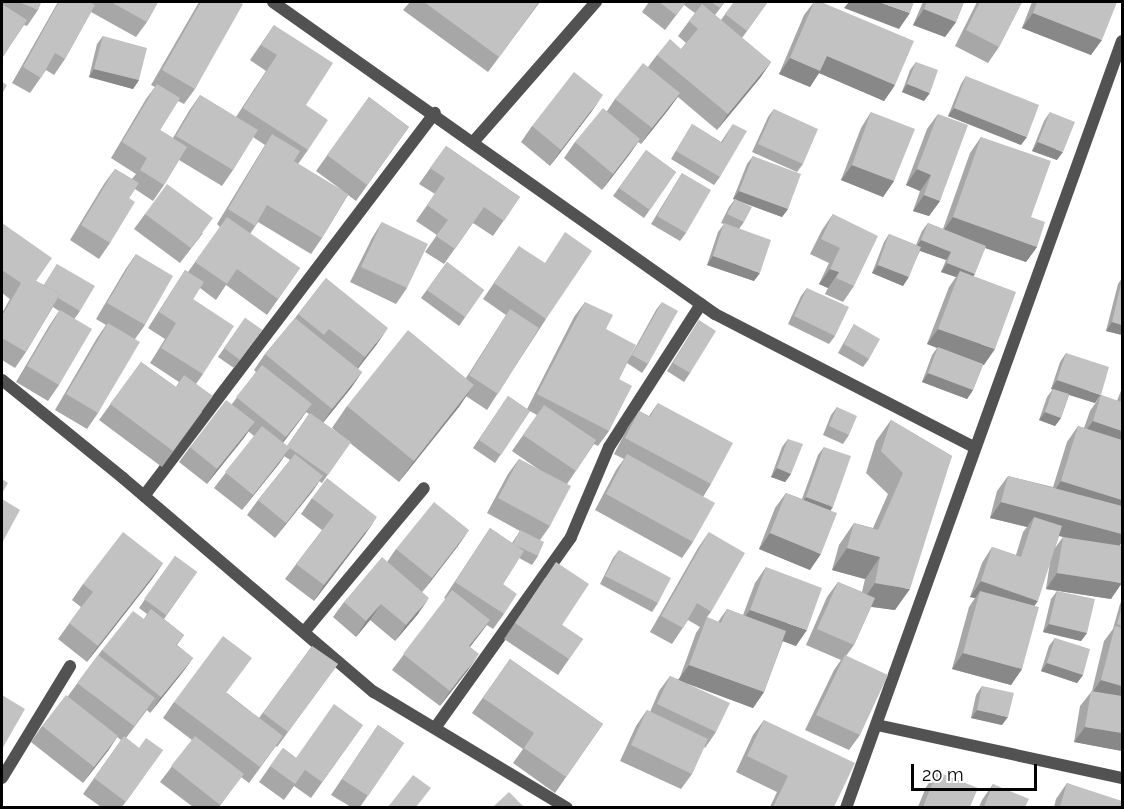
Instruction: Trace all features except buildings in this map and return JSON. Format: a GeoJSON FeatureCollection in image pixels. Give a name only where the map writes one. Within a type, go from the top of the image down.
{"type":"FeatureCollection","features":[{"type":"Feature","properties":{"kind":"street"},"geometry":{"type":"LineString","coordinates":[[273,2],[475,140],[701,304],[974,447]]}},
{"type":"Feature","properties":{"kind":"street"},"geometry":{"type":"LineString","coordinates":[[475,140],[596,2]]}},
{"type":"Feature","properties":{"kind":"street"},"geometry":{"type":"LineString","coordinates":[[846,807],[1122,41]]}},
{"type":"Feature","properties":{"kind":"street"},"geometry":{"type":"LineString","coordinates":[[144,496],[435,113]]}},
{"type":"Feature","properties":{"kind":"street"},"geometry":{"type":"LineString","coordinates":[[435,728],[571,537],[609,447],[701,304]]}},
{"type":"Feature","properties":{"kind":"street"},"geometry":{"type":"LineString","coordinates":[[2,380],[144,496],[374,692],[567,807]]}},
{"type":"Feature","properties":{"kind":"street"},"geometry":{"type":"LineString","coordinates":[[304,632],[424,488]]}},
{"type":"Feature","properties":{"kind":"street"},"geometry":{"type":"LineString","coordinates":[[2,778],[70,666]]}},
{"type":"Feature","properties":{"kind":"street"},"geometry":{"type":"LineString","coordinates":[[877,725],[1122,778]]}}]}
